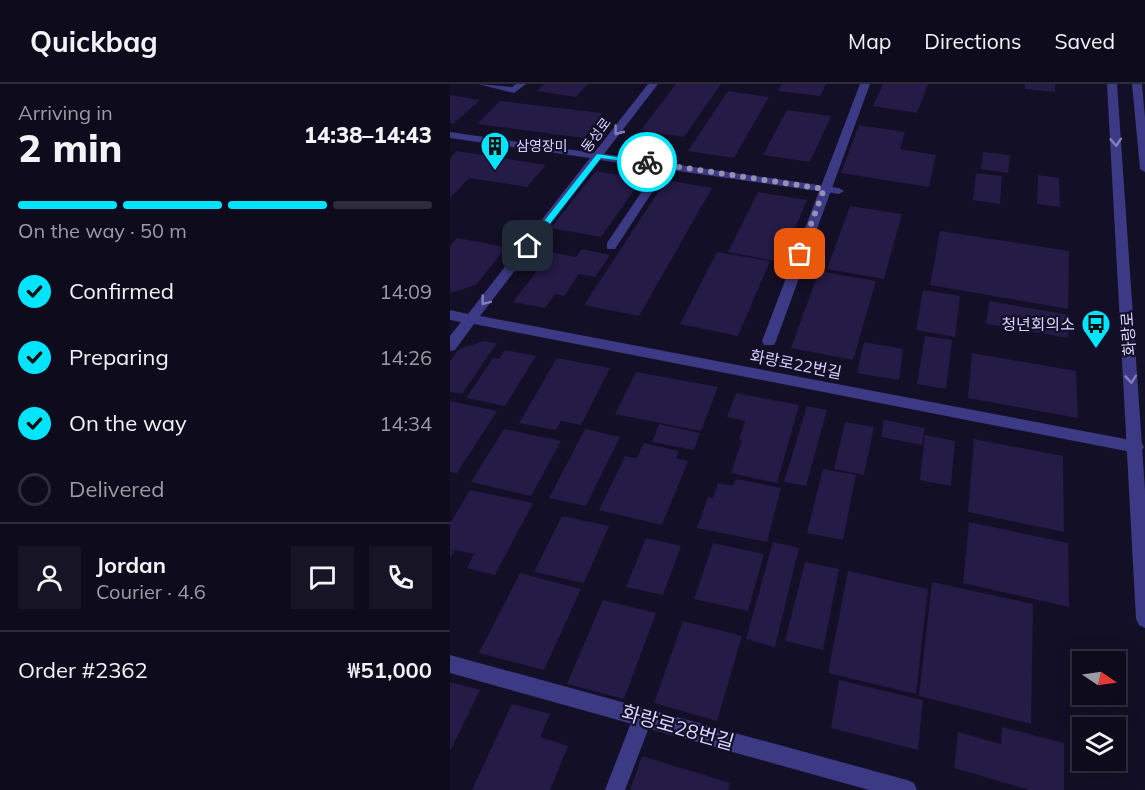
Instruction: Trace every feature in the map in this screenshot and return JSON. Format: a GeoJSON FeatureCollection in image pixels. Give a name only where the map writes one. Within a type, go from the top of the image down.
{"type":"FeatureCollection","features":[{"type":"Feature","properties":{"kind":"street"},"geometry":{"type":"LineString","coordinates":[[483,84],[514,90],[521,84]]}},
{"type":"Feature","properties":{"kind":"street","name":"동성로"},"geometry":{"type":"LineString","coordinates":[[450,346],[653,84]]}},
{"type":"Feature","properties":{"kind":"street"},"geometry":{"type":"LineString","coordinates":[[769,341],[865,84]]}},
{"type":"Feature","properties":{"kind":"street","name":"화랑로"},"geometry":{"type":"LineString","coordinates":[[1112,84],[1140,448],[1145,619]]}},
{"type":"Feature","properties":{"kind":"street"},"geometry":{"type":"LineString","coordinates":[[1137,84],[1145,169]]}},
{"type":"Feature","properties":{"kind":"street"},"geometry":{"type":"LineString","coordinates":[[450,135],[840,191]]}},
{"type":"Feature","properties":{"kind":"street"},"geometry":{"type":"LineString","coordinates":[[611,246],[665,165]]}},
{"type":"Feature","properties":{"kind":"street","name":"화랑로22번길"},"geometry":{"type":"LineString","coordinates":[[450,315],[1140,448]]}},
{"type":"Feature","properties":{"kind":"street","name":"화랑로28번길"},"geometry":{"type":"LineString","coordinates":[[450,664],[907,790]]}},
{"type":"Feature","properties":{"kind":"street"},"geometry":{"type":"LineString","coordinates":[[615,790],[643,717]]}},
{"type":"Feature","properties":{"kind":"building"},"geometry":{"type":"Polygon","coordinates":[[[544,84],[588,84],[576,97],[537,91],[544,84]]]}},
{"type":"Feature","properties":{"kind":"building"},"geometry":{"type":"Polygon","coordinates":[[[676,84],[721,84],[684,137],[641,130],[676,84]]]}},
{"type":"Feature","properties":{"kind":"building"},"geometry":{"type":"Polygon","coordinates":[[[782,84],[826,84],[820,96],[778,91],[782,84]]]}},
{"type":"Feature","properties":{"kind":"building"},"geometry":{"type":"Polygon","coordinates":[[[883,84],[928,84],[917,113],[873,106],[883,84]]]}},
{"type":"Feature","properties":{"kind":"building"},"geometry":{"type":"Polygon","coordinates":[[[1025,84],[1055,84],[1055,92],[1025,89],[1025,84]]]}},
{"type":"Feature","properties":{"kind":"building"},"geometry":{"type":"Polygon","coordinates":[[[728,91],[769,97],[734,158],[688,151],[728,91]]]}},
{"type":"Feature","properties":{"kind":"building"},"geometry":{"type":"Polygon","coordinates":[[[450,95],[480,100],[453,124],[450,123],[450,95]]]}},
{"type":"Feature","properties":{"kind":"building"},"geometry":{"type":"Polygon","coordinates":[[[500,101],[602,113],[584,138],[477,124],[500,101]]]}},
{"type":"Feature","properties":{"kind":"building"},"geometry":{"type":"Polygon","coordinates":[[[787,110],[831,116],[810,162],[763,155],[787,110]]]}},
{"type":"Feature","properties":{"kind":"building"},"geometry":{"type":"Polygon","coordinates":[[[859,125],[905,132],[900,149],[936,155],[929,187],[841,173],[859,125]]]}},
{"type":"Feature","properties":{"kind":"building","name":"삼영장미"},"geometry":{"type":"Polygon","coordinates":[[[457,151],[546,165],[527,187],[469,178],[450,198],[450,158],[457,151]]]}},
{"type":"Feature","properties":{"kind":"building"},"geometry":{"type":"Polygon","coordinates":[[[983,152],[1010,155],[1008,173],[981,169],[983,152]]]}},
{"type":"Feature","properties":{"kind":"building"},"geometry":{"type":"Polygon","coordinates":[[[596,171],[642,179],[601,237],[551,228],[596,171]]]}},
{"type":"Feature","properties":{"kind":"building"},"geometry":{"type":"Polygon","coordinates":[[[976,173],[1002,176],[1000,204],[973,200],[976,173]]]}},
{"type":"Feature","properties":{"kind":"building"},"geometry":{"type":"Polygon","coordinates":[[[1038,175],[1059,178],[1060,207],[1037,204],[1038,175]]]}},
{"type":"Feature","properties":{"kind":"building"},"geometry":{"type":"Polygon","coordinates":[[[666,180],[712,188],[639,316],[584,305],[666,180]]]}},
{"type":"Feature","properties":{"kind":"building"},"geometry":{"type":"Polygon","coordinates":[[[758,192],[807,200],[781,262],[728,252],[758,192]]]}},
{"type":"Feature","properties":{"kind":"building"},"geometry":{"type":"Polygon","coordinates":[[[850,206],[902,214],[884,279],[827,269],[850,206]]]}},
{"type":"Feature","properties":{"kind":"building"},"geometry":{"type":"Polygon","coordinates":[[[940,231],[1069,251],[1068,309],[930,285],[940,231]]]}},
{"type":"Feature","properties":{"kind":"building"},"geometry":{"type":"Polygon","coordinates":[[[457,238],[506,247],[476,285],[450,293],[450,246],[457,238]]]}},
{"type":"Feature","properties":{"kind":"building"},"geometry":{"type":"Polygon","coordinates":[[[582,249],[610,255],[595,277],[579,274],[564,296],[555,294],[545,308],[513,302],[551,252],[576,257],[582,249]]]}},
{"type":"Feature","properties":{"kind":"building"},"geometry":{"type":"Polygon","coordinates":[[[717,252],[770,261],[738,336],[680,324],[717,252]]]}},
{"type":"Feature","properties":{"kind":"building"},"geometry":{"type":"Polygon","coordinates":[[[819,271],[876,281],[853,360],[791,348],[819,271]]]}},
{"type":"Feature","properties":{"kind":"building"},"geometry":{"type":"Polygon","coordinates":[[[923,290],[960,296],[955,337],[916,330],[923,290]]]}},
{"type":"Feature","properties":{"kind":"building"},"geometry":{"type":"Polygon","coordinates":[[[989,301],[1069,315],[1068,338],[986,324],[989,301]]]}},
{"type":"Feature","properties":{"kind":"building"},"geometry":{"type":"Polygon","coordinates":[[[925,336],[952,340],[946,389],[917,384],[925,336]]]}},
{"type":"Feature","properties":{"kind":"building"},"geometry":{"type":"Polygon","coordinates":[[[484,341],[497,343],[462,394],[450,392],[450,361],[459,349],[484,341]]]}},
{"type":"Feature","properties":{"kind":"building"},"geometry":{"type":"Polygon","coordinates":[[[864,342],[903,349],[899,380],[857,373],[864,342]]]}},
{"type":"Feature","properties":{"kind":"building"},"geometry":{"type":"Polygon","coordinates":[[[505,350],[536,356],[505,406],[466,398],[493,358],[499,359],[505,350]]]}},
{"type":"Feature","properties":{"kind":"building"},"geometry":{"type":"Polygon","coordinates":[[[972,353],[1076,371],[1078,418],[968,398],[972,353]]]}},
{"type":"Feature","properties":{"kind":"building"},"geometry":{"type":"Polygon","coordinates":[[[557,358],[610,368],[581,425],[561,421],[556,430],[519,423],[557,358]]]}},
{"type":"Feature","properties":{"kind":"building"},"geometry":{"type":"Polygon","coordinates":[[[636,372],[718,387],[701,431],[615,414],[636,372]]]}},
{"type":"Feature","properties":{"kind":"building"},"geometry":{"type":"Polygon","coordinates":[[[736,393],[799,405],[777,483],[731,473],[742,440],[739,439],[745,421],[727,417],[736,393]]]}},
{"type":"Feature","properties":{"kind":"building"},"geometry":{"type":"Polygon","coordinates":[[[450,401],[497,411],[457,473],[450,472],[450,401]]]}},
{"type":"Feature","properties":{"kind":"building"},"geometry":{"type":"Polygon","coordinates":[[[807,406],[827,410],[806,486],[784,482],[807,406]]]}},
{"type":"Feature","properties":{"kind":"building"},"geometry":{"type":"Polygon","coordinates":[[[884,420],[925,428],[922,445],[881,437],[884,420]]]}},
{"type":"Feature","properties":{"kind":"building"},"geometry":{"type":"Polygon","coordinates":[[[845,422],[874,427],[864,475],[834,469],[845,422]]]}},
{"type":"Feature","properties":{"kind":"building"},"geometry":{"type":"Polygon","coordinates":[[[659,424],[700,433],[694,450],[652,442],[659,424]]]}},
{"type":"Feature","properties":{"kind":"building"},"geometry":{"type":"Polygon","coordinates":[[[504,429],[561,441],[531,496],[471,482],[504,429]]]}},
{"type":"Feature","properties":{"kind":"building"},"geometry":{"type":"Polygon","coordinates":[[[585,429],[620,437],[586,506],[549,498],[585,429]]]}},
{"type":"Feature","properties":{"kind":"building"},"geometry":{"type":"Polygon","coordinates":[[[925,435],[955,441],[951,486],[920,480],[925,435]]]}},
{"type":"Feature","properties":{"kind":"building"},"geometry":{"type":"Polygon","coordinates":[[[974,439],[1063,456],[1064,532],[968,512],[974,439]]]}},
{"type":"Feature","properties":{"kind":"building"},"geometry":{"type":"Polygon","coordinates":[[[644,443],[679,451],[676,458],[688,461],[662,525],[599,510],[625,456],[637,458],[644,443]]]}},
{"type":"Feature","properties":{"kind":"building"},"geometry":{"type":"Polygon","coordinates":[[[823,469],[856,475],[843,540],[807,533],[823,469]]]}},
{"type":"Feature","properties":{"kind":"building"},"geometry":{"type":"Polygon","coordinates":[[[736,479],[781,488],[767,542],[697,528],[708,497],[713,498],[718,483],[733,486],[736,479]]]}},
{"type":"Feature","properties":{"kind":"building"},"geometry":{"type":"Polygon","coordinates":[[[470,490],[533,503],[495,575],[467,568],[474,554],[455,550],[450,558],[450,523],[470,490]]]}},
{"type":"Feature","properties":{"kind":"building"},"geometry":{"type":"Polygon","coordinates":[[[562,516],[609,526],[584,583],[534,572],[562,516]]]}},
{"type":"Feature","properties":{"kind":"building"},"geometry":{"type":"Polygon","coordinates":[[[969,522],[1068,543],[1069,607],[963,583],[969,522]]]}},
{"type":"Feature","properties":{"kind":"building"},"geometry":{"type":"Polygon","coordinates":[[[646,538],[681,546],[663,595],[626,587],[646,538]]]}},
{"type":"Feature","properties":{"kind":"building"},"geometry":{"type":"Polygon","coordinates":[[[773,542],[799,548],[775,647],[746,639],[773,542]]]}},
{"type":"Feature","properties":{"kind":"building"},"geometry":{"type":"Polygon","coordinates":[[[713,543],[764,554],[748,611],[694,599],[713,543]]]}},
{"type":"Feature","properties":{"kind":"building"},"geometry":{"type":"Polygon","coordinates":[[[805,562],[839,569],[823,650],[785,641],[805,562]]]}},
{"type":"Feature","properties":{"kind":"building"},"geometry":{"type":"Polygon","coordinates":[[[848,571],[928,589],[916,694],[828,673],[848,571]]]}},
{"type":"Feature","properties":{"kind":"building"},"geometry":{"type":"Polygon","coordinates":[[[520,573],[581,589],[544,670],[479,653],[520,573]]]}},
{"type":"Feature","properties":{"kind":"building"},"geometry":{"type":"Polygon","coordinates":[[[932,582],[1033,604],[1031,724],[919,696],[932,582]]]}},
{"type":"Feature","properties":{"kind":"building"},"geometry":{"type":"Polygon","coordinates":[[[603,600],[656,613],[624,699],[567,684],[603,600]]]}},
{"type":"Feature","properties":{"kind":"building"},"geometry":{"type":"Polygon","coordinates":[[[683,621],[742,636],[717,721],[654,703],[683,621]]]}},
{"type":"Feature","properties":{"kind":"building"},"geometry":{"type":"Polygon","coordinates":[[[839,680],[923,700],[918,750],[831,728],[839,680]]]}},
{"type":"Feature","properties":{"kind":"building"},"geometry":{"type":"Polygon","coordinates":[[[450,682],[480,690],[450,751],[450,682]]]}},
{"type":"Feature","properties":{"kind":"building"},"geometry":{"type":"Polygon","coordinates":[[[512,704],[550,714],[540,737],[568,746],[550,790],[472,790],[512,704]]]}},
{"type":"Feature","properties":{"kind":"building"},"geometry":{"type":"Polygon","coordinates":[[[1002,727],[1064,743],[1064,790],[1030,790],[954,768],[958,732],[1001,744],[1002,727]]]}},
{"type":"Feature","properties":{"kind":"building"},"geometry":{"type":"Polygon","coordinates":[[[642,756],[730,783],[728,790],[630,790],[642,756]]]}},
{"type":"Feature","properties":{"kind":"way so far"},"geometry":{"type":"LineString","coordinates":[[647,162],[824,189],[800,254]]}},
{"type":"Feature","properties":{"kind":"place","name":"삼영장미"},"geometry":{"type":"Point","coordinates":[495,172]}},
{"type":"Feature","properties":{"kind":"place","name":"청년회의소"},"geometry":{"type":"Point","coordinates":[1096,350]}},
{"type":"Feature","properties":{"kind":"route"},"geometry":{"type":"LineString","coordinates":[[528,246],[600,155],[647,162]]}}]}
